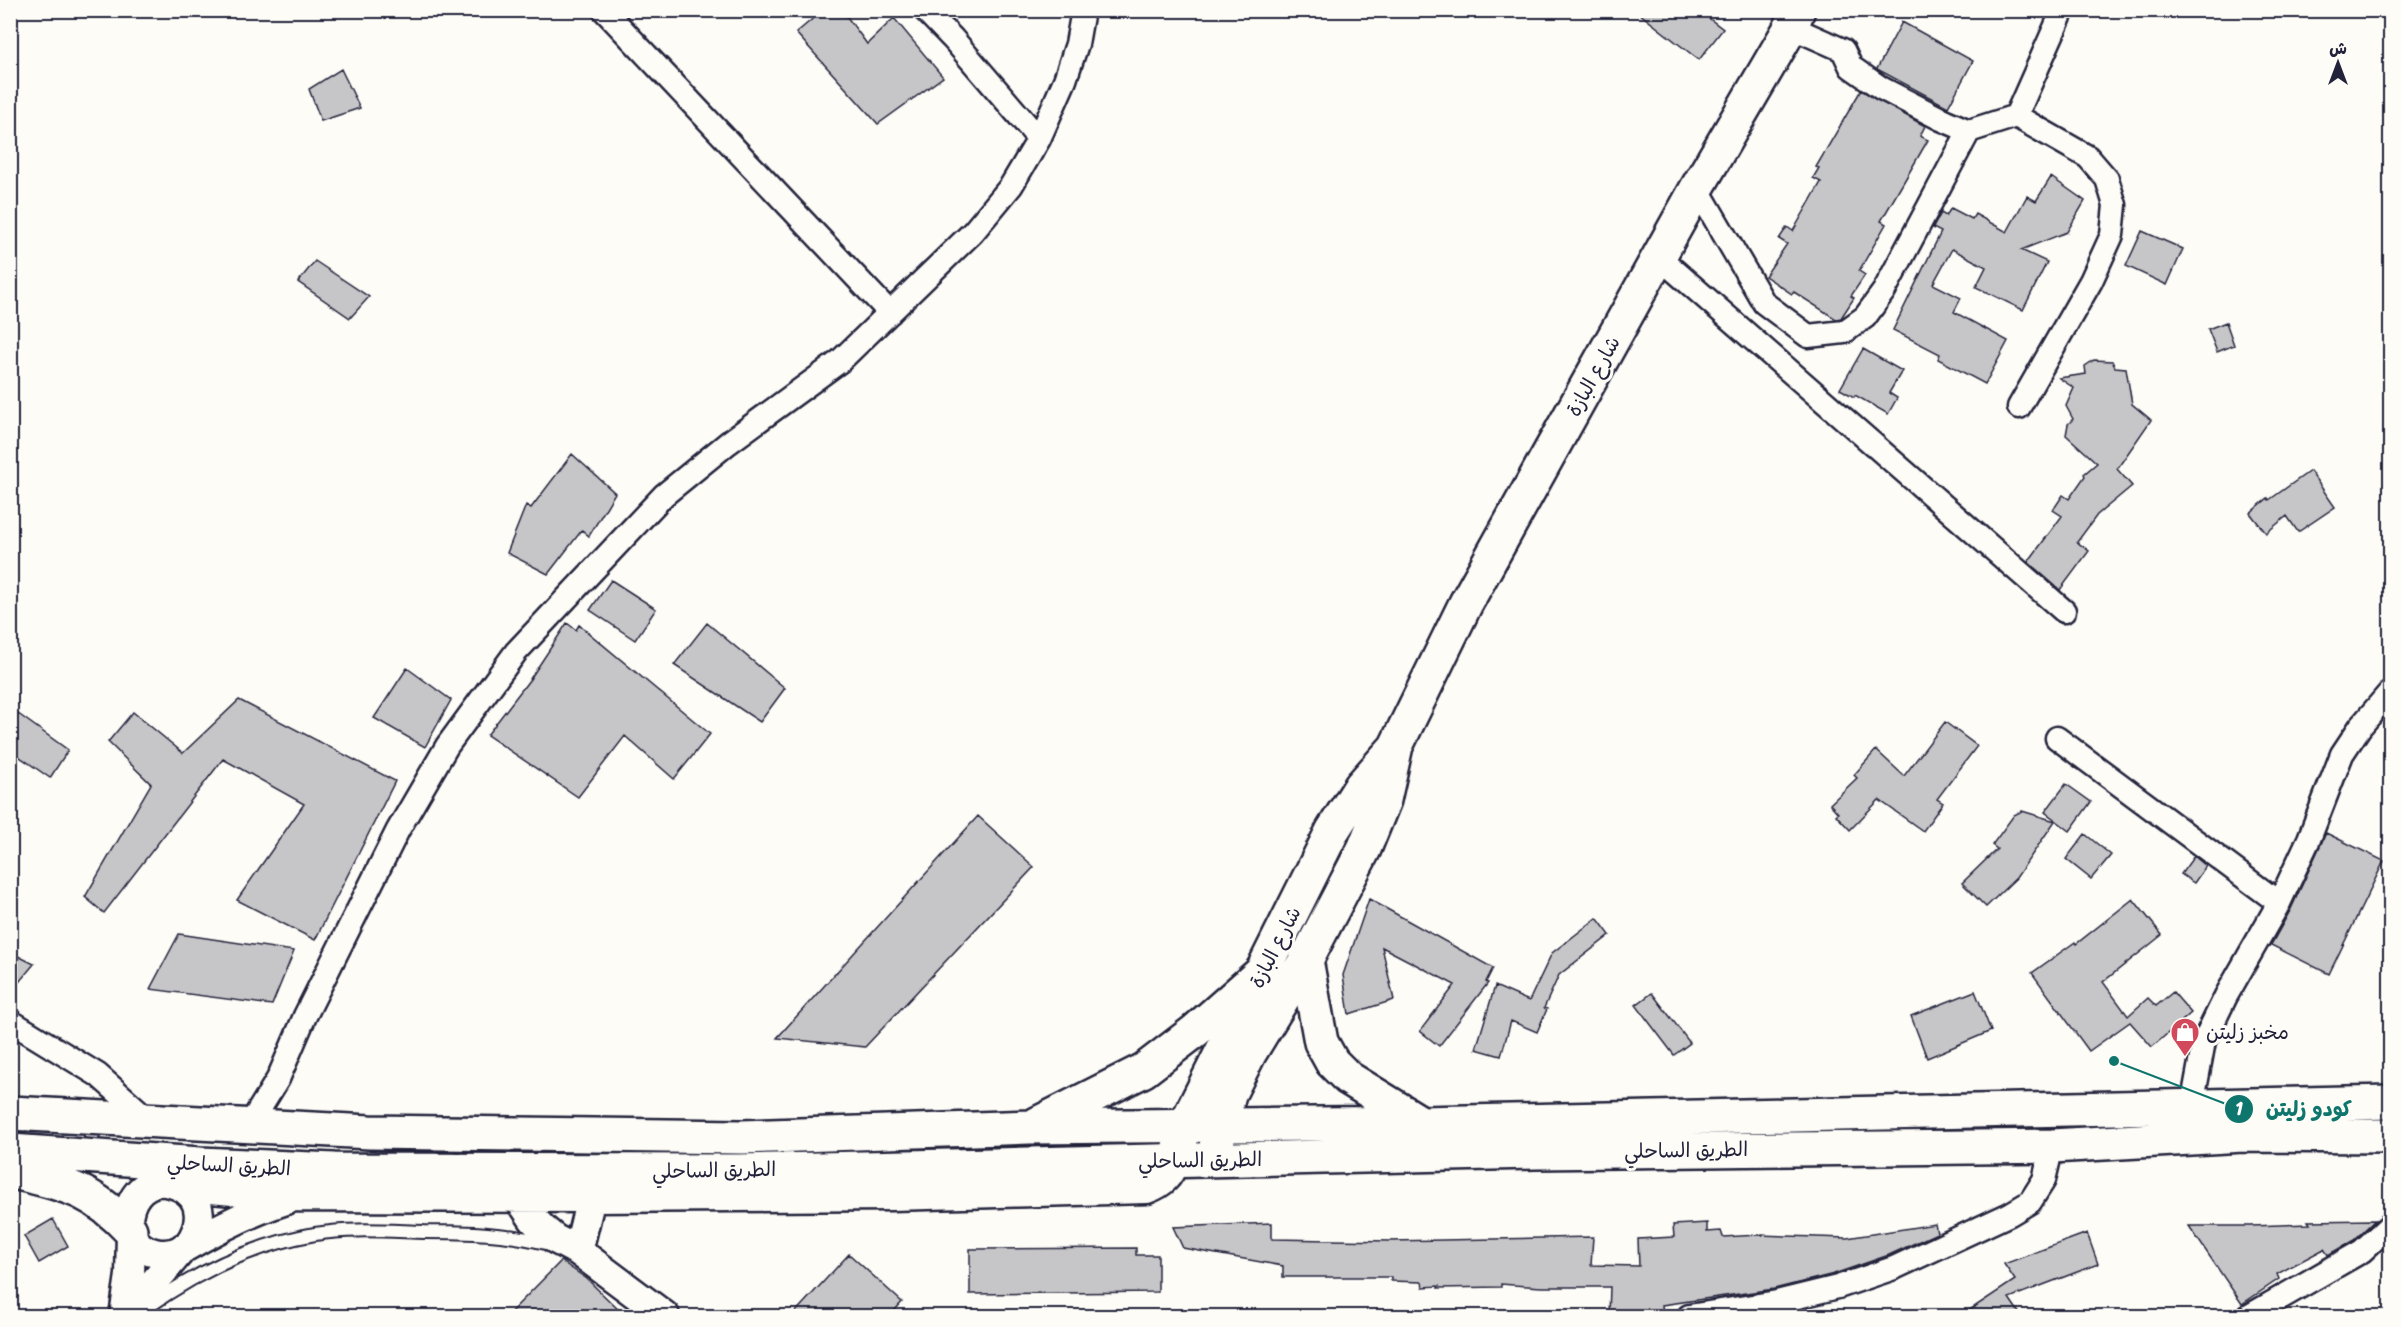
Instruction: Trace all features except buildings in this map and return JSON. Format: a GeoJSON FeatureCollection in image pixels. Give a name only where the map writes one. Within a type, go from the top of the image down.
{"type":"FeatureCollection","features":[{"type":"Feature","properties":{"kind":"main road","name":"شارع البازة"},"geometry":{"type":"LineString","coordinates":[[1213,1160],[1229,1094],[1249,1054],[1306,960],[1364,849],[1384,800],[1396,746],[1466,603],[1697,188],[1795,19]]}},
{"type":"Feature","properties":{"kind":"main road","name":"شارع البازة"},"geometry":{"type":"LineString","coordinates":[[1175,1161],[1185,1126],[1333,830],[1361,786],[1396,746]]}},
{"type":"Feature","properties":{"kind":"main road"},"geometry":{"type":"LineString","coordinates":[[1306,960],[1321,1042],[1332,1062],[1348,1078],[1421,1122]]}},
{"type":"Feature","properties":{"kind":"main road"},"geometry":{"type":"LineString","coordinates":[[1029,1127],[1144,1070],[1195,1031],[1263,971]]}},
{"type":"Feature","properties":{"kind":"main road","name":"الطريق الساحلي"},"geometry":{"type":"LineString","coordinates":[[10,1113],[370,1132],[742,1137],[1029,1127],[1421,1122],[2391,1102]]}},
{"type":"Feature","properties":{"kind":"main road","name":"الطريق الساحلي"},"geometry":{"type":"LineString","coordinates":[[10,1151],[334,1170],[751,1170],[1536,1152],[2052,1146],[2243,1135],[2391,1136]]}},
{"type":"Feature","properties":{"kind":"main road"},"geometry":{"type":"LineString","coordinates":[[10,1171],[83,1191],[108,1209],[131,1232]]}},
{"type":"Feature","properties":{"kind":"street"},"geometry":{"type":"LineString","coordinates":[[604,10],[890,313]]}},
{"type":"Feature","properties":{"kind":"street"},"geometry":{"type":"LineString","coordinates":[[925,10],[1039,139]]}},
{"type":"Feature","properties":{"kind":"street"},"geometry":{"type":"LineString","coordinates":[[249,1126],[278,1079],[305,1016],[398,830],[447,746],[516,652],[664,495],[728,443],[840,361],[973,232],[1011,186],[1039,139],[1065,80],[1077,44],[1083,10]]}},
{"type":"Feature","properties":{"kind":"street"},"geometry":{"type":"LineString","coordinates":[[2016,116],[2063,10]]}},
{"type":"Feature","properties":{"kind":"street"},"geometry":{"type":"LineString","coordinates":[[1795,19],[1843,50],[1851,67],[1881,88],[1969,131],[2016,116],[2088,158],[2107,179],[2115,205],[2112,236],[2091,281],[2019,406]]}},
{"type":"Feature","properties":{"kind":"street"},"geometry":{"type":"LineString","coordinates":[[1697,188],[1764,303],[1808,336],[1844,332],[1865,317],[1884,291],[1969,131]]}},
{"type":"Feature","properties":{"kind":"street"},"geometry":{"type":"LineString","coordinates":[[1659,257],[2064,611]]}},
{"type":"Feature","properties":{"kind":"street"},"geometry":{"type":"LineString","coordinates":[[2192,1106],[2204,1041],[2226,996],[2279,903],[2309,839],[2342,754],[2360,727],[2391,692]]}},
{"type":"Feature","properties":{"kind":"street"},"geometry":{"type":"LineString","coordinates":[[2056,738],[2279,903]]}},
{"type":"Feature","properties":{"kind":"street"},"geometry":{"type":"LineString","coordinates":[[10,1021],[98,1076],[150,1121]]}},
{"type":"Feature","properties":{"kind":"street"},"geometry":{"type":"LineString","coordinates":[[1689,1317],[1777,1302],[1838,1287],[1894,1268],[2010,1214],[2030,1202],[2044,1180],[2052,1146]]}},
{"type":"Feature","properties":{"kind":"street"},"geometry":{"type":"LineString","coordinates":[[126,1317],[130,1275],[129,1209],[139,1192],[157,1183],[167,1182],[180,1186],[294,1197],[869,1197],[1147,1189],[1160,1184],[1169,1175],[1175,1161]]}},
{"type":"Feature","properties":{"kind":"street"},"geometry":{"type":"LineString","coordinates":[[126,1317],[186,1246],[199,1227],[200,1216],[193,1197],[180,1186]]}},
{"type":"Feature","properties":{"kind":"street"},"geometry":{"type":"LineString","coordinates":[[131,1232],[141,1246],[150,1251],[171,1253],[245,1215],[294,1197]]}},
{"type":"Feature","properties":{"kind":"street"},"geometry":{"type":"LineString","coordinates":[[519,1198],[543,1230],[578,1251],[665,1317]]}},
{"type":"Feature","properties":{"kind":"street"},"geometry":{"type":"LineString","coordinates":[[578,1251],[591,1198]]}},
{"type":"Feature","properties":{"kind":"street"},"geometry":{"type":"LineString","coordinates":[[2249,1317],[2362,1251],[2391,1225]]}},
{"type":"Feature","properties":{"kind":"lane"},"geometry":{"type":"LineString","coordinates":[[134,1317],[210,1269],[280,1242],[316,1234],[357,1231],[480,1232],[516,1236],[578,1251]]}},
{"type":"Feature","properties":{"kind":"place","name":"مخبز زليتن"},"geometry":{"type":"Point","coordinates":[2185,1058]}},
{"type":"Feature","properties":{"kind":"place","name":"كودو زليتن"},"geometry":{"type":"Point","coordinates":[2114,1061]}}]}
